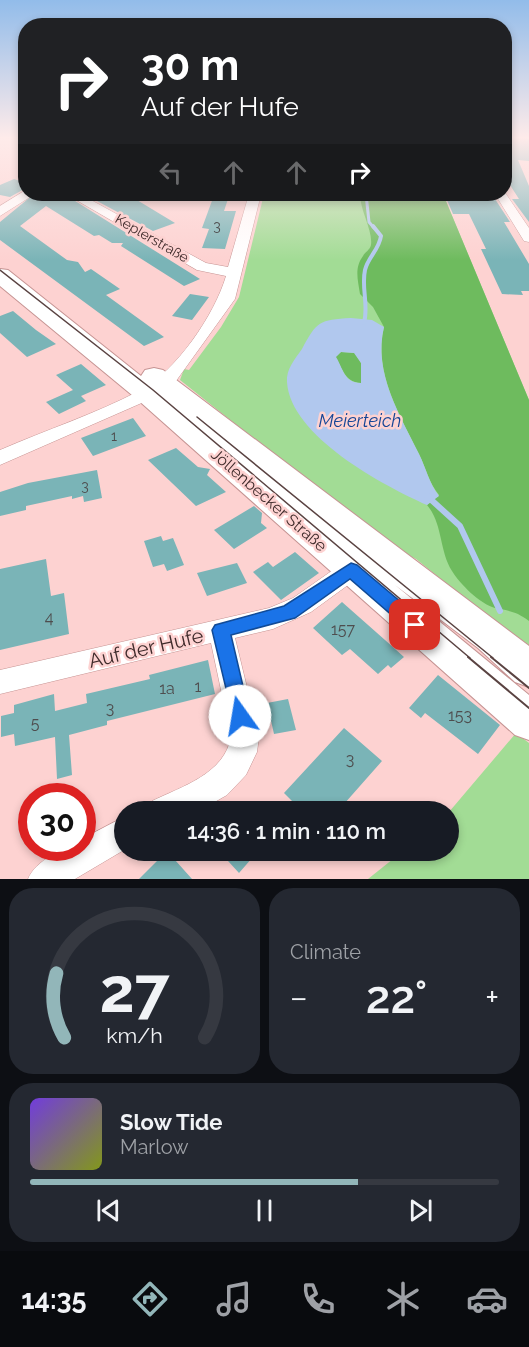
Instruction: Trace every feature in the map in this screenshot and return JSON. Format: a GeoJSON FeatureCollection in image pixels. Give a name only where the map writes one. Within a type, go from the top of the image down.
{"type":"FeatureCollection","features":[{"type":"Feature","properties":{"kind":"main road","name":"Jöllenbecker Straße"},"geometry":{"type":"LineString","coordinates":[[0,258],[155,388],[351,570],[529,721]]}},
{"type":"Feature","properties":{"kind":"main road","name":"Jöllenbecker Straße"},"geometry":{"type":"LineString","coordinates":[[0,275],[155,388],[529,670]]}},
{"type":"Feature","properties":{"kind":"street"},"geometry":{"type":"LineString","coordinates":[[0,212],[18,200]]}},
{"type":"Feature","properties":{"kind":"street","name":"Keplerstraße"},"geometry":{"type":"LineString","coordinates":[[84,201],[202,267],[235,273]]}},
{"type":"Feature","properties":{"kind":"street"},"geometry":{"type":"LineString","coordinates":[[0,458],[155,388],[209,327],[226,299],[253,201]]}},
{"type":"Feature","properties":{"kind":"street"},"geometry":{"type":"LineString","coordinates":[[505,201],[529,238]]}},
{"type":"Feature","properties":{"kind":"street","name":"Auf der Hufe"},"geometry":{"type":"LineString","coordinates":[[0,682],[289,612],[351,570]]}},
{"type":"Feature","properties":{"kind":"street"},"geometry":{"type":"LineString","coordinates":[[184,801],[221,782],[240,760],[245,750],[245,737],[221,630]]}},
{"type":"Feature","properties":{"kind":"street"},"geometry":{"type":"LineString","coordinates":[[44,879],[114,839]]}},
{"type":"Feature","properties":{"kind":"green space"},"geometry":{"type":"Polygon","coordinates":[[[262,201],[446,201],[529,400],[529,650],[416,559],[387,545],[180,380],[184,369],[189,370],[221,327],[239,297],[262,201]]]}},
{"type":"Feature","properties":{"kind":"green space"},"geometry":{"type":"Polygon","coordinates":[[[361,201],[446,201],[529,400],[529,621],[516,613],[489,606],[477,598],[460,582],[448,563],[436,520],[427,505],[439,495],[390,393],[382,360],[384,327],[373,307],[360,294],[358,265],[370,247],[371,239],[361,201]]]}},
{"type":"Feature","properties":{"kind":"green space"},"geometry":{"type":"Polygon","coordinates":[[[341,352],[355,353],[361,363],[361,383],[351,380],[345,374],[335,357],[341,352]]]}},
{"type":"Feature","properties":{"kind":"green space"},"geometry":{"type":"Polygon","coordinates":[[[516,733],[529,743],[529,879],[368,879],[390,861],[459,861],[458,801],[516,733]]]}},
{"type":"Feature","properties":{"kind":"water","name":"Meierteich"},"geometry":{"type":"Polygon","coordinates":[[[372,320],[384,327],[382,361],[390,393],[439,496],[427,505],[387,485],[342,457],[321,440],[304,421],[292,402],[287,382],[292,364],[316,327],[325,321],[372,320]],[[341,352],[336,357],[347,378],[361,383],[361,363],[354,353],[341,352]]]}},
{"type":"Feature","properties":{"kind":"building"},"geometry":{"type":"Polygon","coordinates":[[[512,178],[526,178],[529,186],[529,222],[512,199],[519,199],[512,188],[512,178]]]}},
{"type":"Feature","properties":{"kind":"building"},"geometry":{"type":"Polygon","coordinates":[[[14,179],[18,180],[18,192],[10,197],[0,195],[0,185],[14,179]]]}},
{"type":"Feature","properties":{"kind":"building"},"geometry":{"type":"Polygon","coordinates":[[[26,201],[75,201],[200,279],[184,286],[121,246],[123,243],[112,243],[99,235],[94,236],[46,206],[20,226],[67,260],[78,262],[85,272],[91,269],[120,289],[106,295],[164,337],[144,346],[0,240],[0,222],[26,201]]]}},
{"type":"Feature","properties":{"kind":"building"},"geometry":{"type":"Polygon","coordinates":[[[97,201],[139,201],[175,223],[153,231],[97,201]]]}},
{"type":"Feature","properties":{"kind":"building"},"geometry":{"type":"Polygon","coordinates":[[[212,201],[227,201],[224,211],[236,211],[225,249],[202,248],[209,229],[202,228],[212,201]]]}},
{"type":"Feature","properties":{"kind":"building"},"geometry":{"type":"Polygon","coordinates":[[[447,201],[496,201],[510,222],[504,222],[529,264],[529,291],[521,291],[523,295],[502,294],[481,249],[486,249],[469,214],[453,214],[447,201]]]}},
{"type":"Feature","properties":{"kind":"building"},"geometry":{"type":"Polygon","coordinates":[[[190,294],[209,297],[192,320],[172,316],[190,294]]]}},
{"type":"Feature","properties":{"kind":"building"},"geometry":{"type":"Polygon","coordinates":[[[13,311],[56,344],[27,357],[0,333],[0,316],[13,311]]]}},
{"type":"Feature","properties":{"kind":"building"},"geometry":{"type":"Polygon","coordinates":[[[81,364],[106,385],[81,396],[86,401],[59,414],[46,402],[73,390],[56,375],[81,364]]]}},
{"type":"Feature","properties":{"kind":"building"},"geometry":{"type":"Polygon","coordinates":[[[133,418],[146,436],[93,456],[81,438],[133,418]]]}},
{"type":"Feature","properties":{"kind":"building"},"geometry":{"type":"Polygon","coordinates":[[[176,448],[198,467],[210,469],[207,475],[226,492],[196,506],[148,460],[176,448]]]}},
{"type":"Feature","properties":{"kind":"building"},"geometry":{"type":"Polygon","coordinates":[[[97,470],[102,498],[84,502],[83,496],[72,499],[72,496],[26,506],[26,510],[0,516],[0,492],[28,483],[97,470]]]}},
{"type":"Feature","properties":{"kind":"building"},"geometry":{"type":"Polygon","coordinates":[[[254,506],[262,513],[261,523],[267,528],[234,549],[214,530],[254,506]]]}},
{"type":"Feature","properties":{"kind":"building"},"geometry":{"type":"Polygon","coordinates":[[[161,536],[163,541],[173,538],[184,565],[167,571],[164,564],[153,567],[144,541],[161,536]]]}},
{"type":"Feature","properties":{"kind":"building"},"geometry":{"type":"Polygon","coordinates":[[[295,552],[319,573],[281,600],[253,572],[268,562],[273,567],[295,552]]]}},
{"type":"Feature","properties":{"kind":"building"},"geometry":{"type":"Polygon","coordinates":[[[46,559],[51,596],[64,593],[69,634],[0,650],[0,569],[46,559]]]}},
{"type":"Feature","properties":{"kind":"building"},"geometry":{"type":"Polygon","coordinates":[[[237,563],[247,583],[207,596],[197,573],[237,563]]]}},
{"type":"Feature","properties":{"kind":"building"},"geometry":{"type":"Polygon","coordinates":[[[342,602],[404,657],[391,668],[388,665],[378,674],[350,649],[342,655],[313,628],[342,602]]]}},
{"type":"Feature","properties":{"kind":"building"},"geometry":{"type":"Polygon","coordinates":[[[208,660],[215,694],[107,721],[107,725],[69,735],[72,775],[57,779],[55,737],[15,746],[14,734],[1,737],[1,716],[14,713],[14,705],[54,694],[55,711],[87,703],[86,694],[150,679],[149,675],[208,660]]]}},
{"type":"Feature","properties":{"kind":"building"},"geometry":{"type":"Polygon","coordinates":[[[438,675],[500,725],[478,754],[425,713],[421,718],[409,708],[438,675]]]}},
{"type":"Feature","properties":{"kind":"building"},"geometry":{"type":"Polygon","coordinates":[[[288,699],[296,730],[274,734],[267,703],[288,699]]]}},
{"type":"Feature","properties":{"kind":"building"},"geometry":{"type":"Polygon","coordinates":[[[344,728],[382,761],[347,801],[292,801],[284,793],[344,728]]]}},
{"type":"Feature","properties":{"kind":"building"},"geometry":{"type":"Polygon","coordinates":[[[157,861],[176,861],[192,879],[139,879],[157,861]]]}},
{"type":"Feature","properties":{"kind":"building"},"geometry":{"type":"Polygon","coordinates":[[[228,861],[249,861],[239,873],[228,861]]]}},
{"type":"Feature","properties":{"kind":"waterway"},"geometry":{"type":"LineString","coordinates":[[367,201],[369,222],[374,228]]}},
{"type":"Feature","properties":{"kind":"waterway"},"geometry":{"type":"LineString","coordinates":[[364,323],[365,270],[381,236],[373,226]]}},
{"type":"Feature","properties":{"kind":"waterway"},"geometry":{"type":"LineString","coordinates":[[427,496],[460,526],[500,611]]}},
{"type":"Feature","properties":{"kind":"tram line"},"geometry":{"type":"LineString","coordinates":[[0,270],[153,390],[470,658]]}},
{"type":"Feature","properties":{"kind":"tram line"},"geometry":{"type":"LineString","coordinates":[[197,417],[493,658]]}},
{"type":"Feature","properties":{"kind":"tram line"},"geometry":{"type":"LineString","coordinates":[[468,657],[529,708]]}},
{"type":"Feature","properties":{"kind":"tram line"},"geometry":{"type":"LineString","coordinates":[[491,657],[529,688]]}},
{"type":"Feature","properties":{"kind":"route"},"geometry":{"type":"LineString","coordinates":[[240,716],[221,630],[289,612],[303,605],[351,570],[415,625]]}}]}
